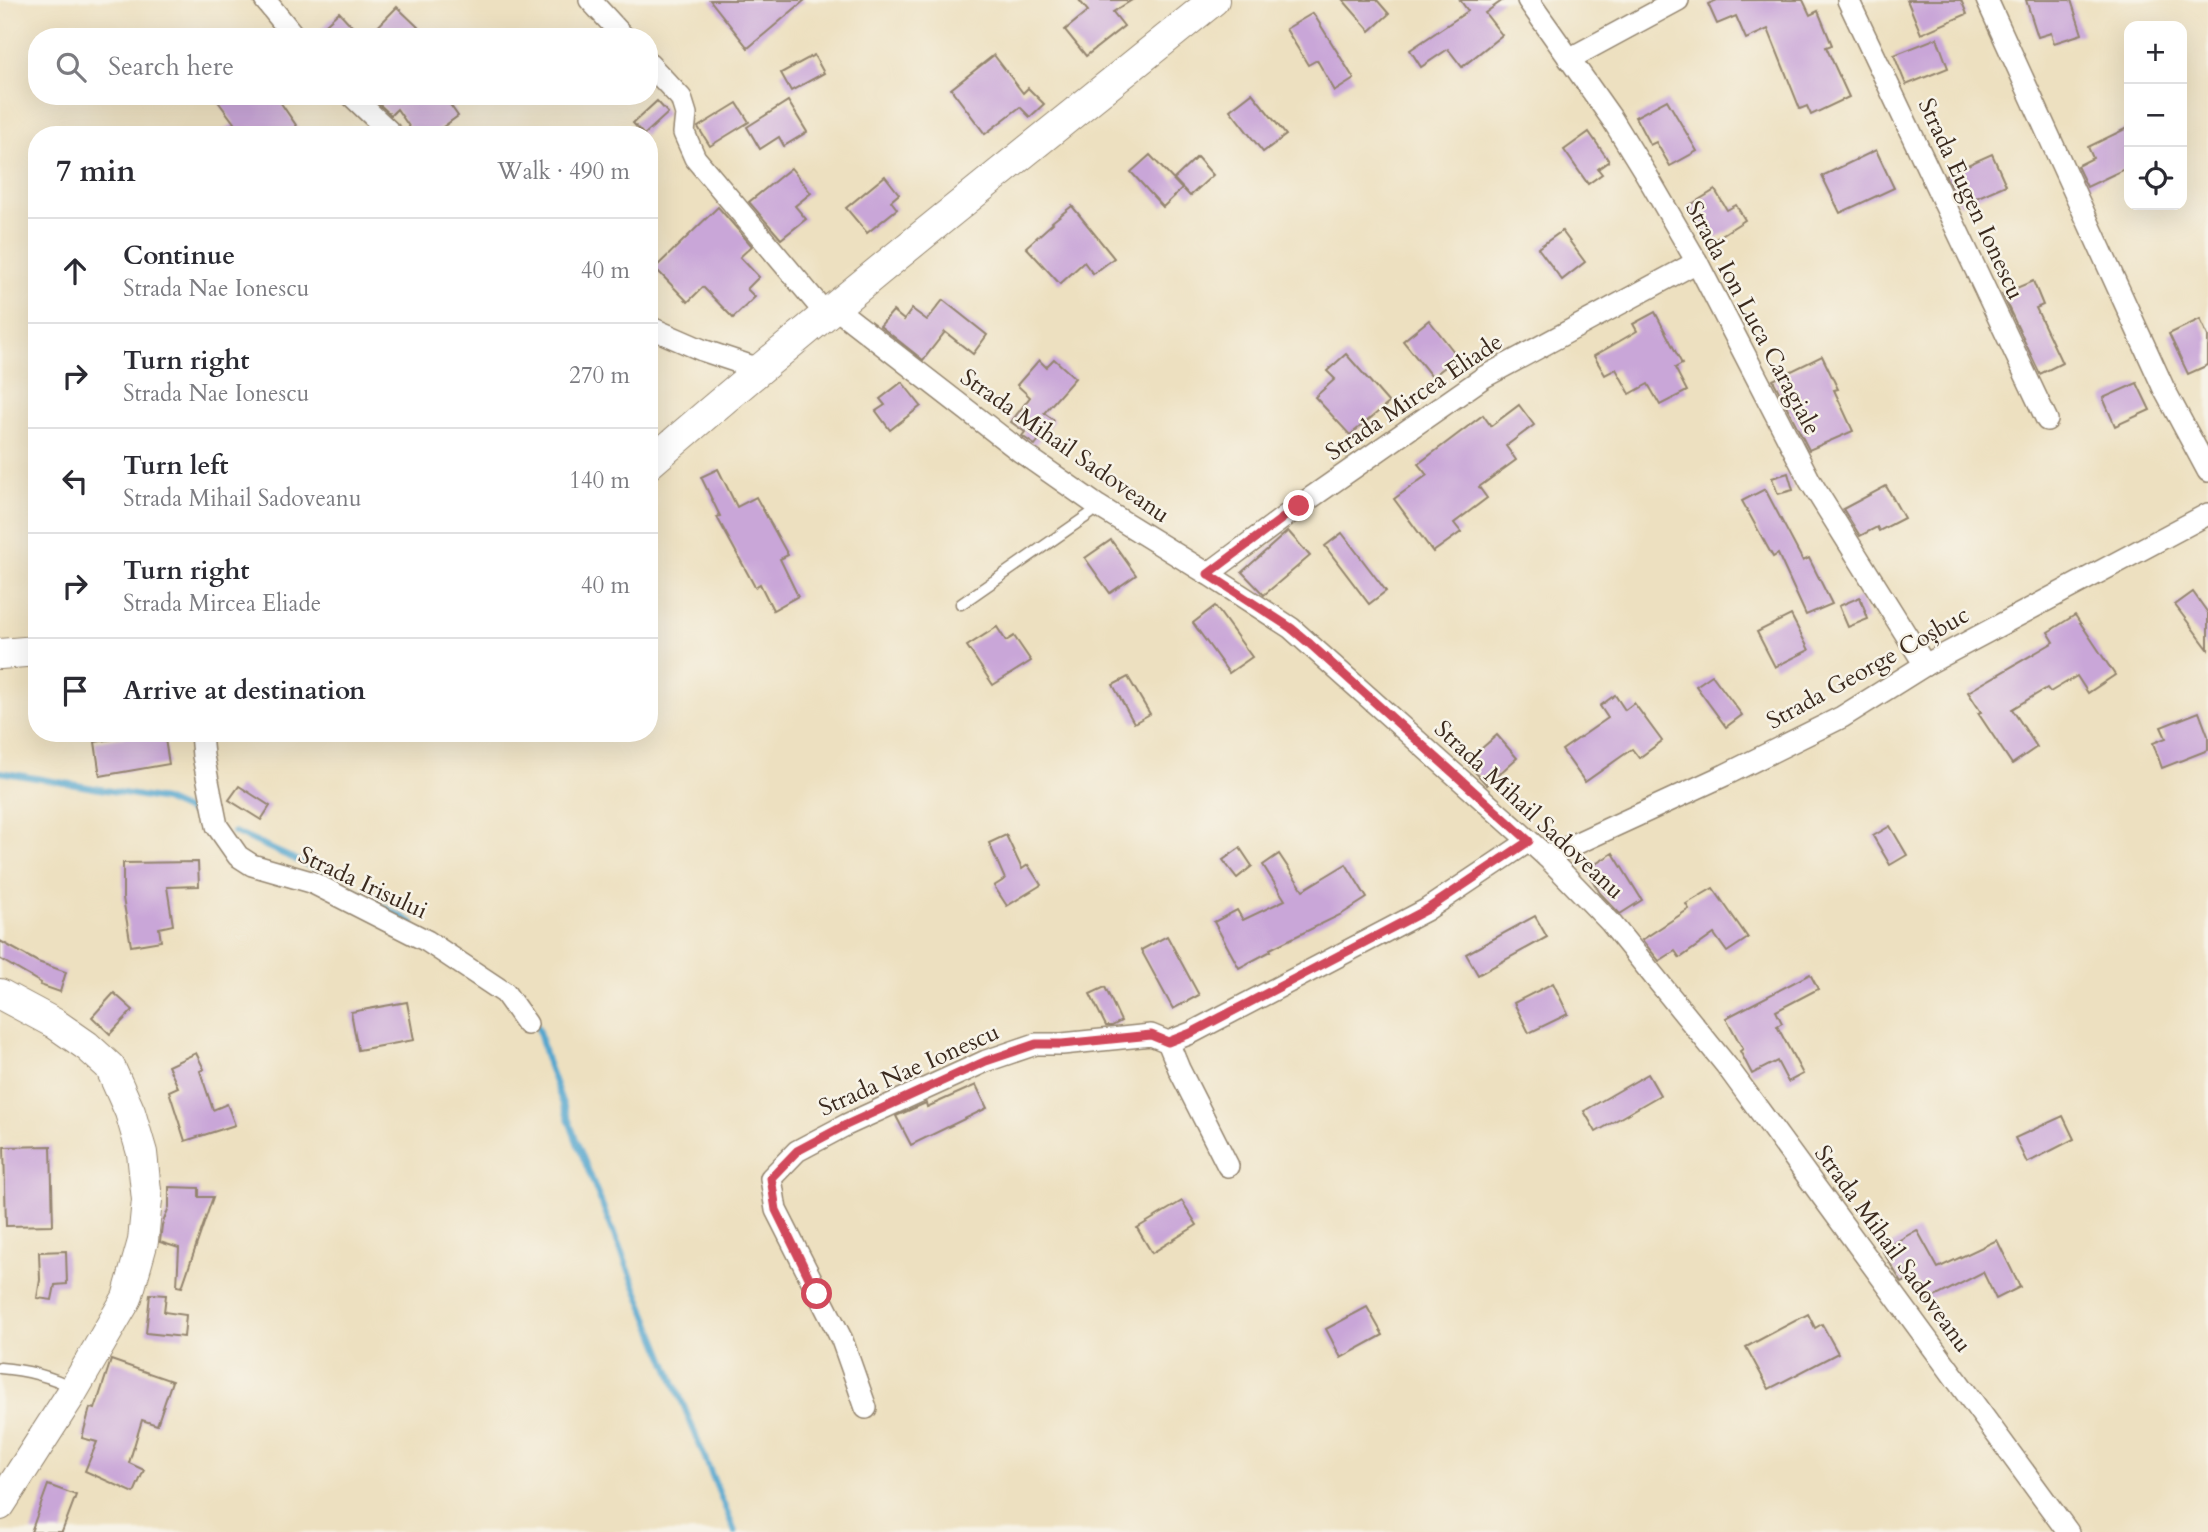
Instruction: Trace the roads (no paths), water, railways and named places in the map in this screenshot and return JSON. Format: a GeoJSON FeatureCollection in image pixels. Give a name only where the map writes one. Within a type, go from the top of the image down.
{"type":"FeatureCollection","features":[{"type":"Feature","properties":{"kind":"main road"},"geometry":{"type":"LineString","coordinates":[[658,456],[759,369],[1214,0]]}},
{"type":"Feature","properties":{"kind":"main road"},"geometry":{"type":"LineString","coordinates":[[0,654],[28,651]]}},
{"type":"Feature","properties":{"kind":"main road"},"geometry":{"type":"LineString","coordinates":[[0,994],[54,1023],[87,1046],[110,1068],[130,1112],[142,1153],[147,1200],[144,1241],[127,1298],[75,1388],[0,1505]]}},
{"type":"Feature","properties":{"kind":"street"},"geometry":{"type":"LineString","coordinates":[[265,0],[288,28]]}},
{"type":"Feature","properties":{"kind":"street"},"geometry":{"type":"LineString","coordinates":[[590,0],[616,28]]}},
{"type":"Feature","properties":{"kind":"street","name":"Strada Ion Luca Caragiale"},"geometry":{"type":"LineString","coordinates":[[1528,0],[1612,119],[1697,262],[1810,481],[1925,665]]}},
{"type":"Feature","properties":{"kind":"street"},"geometry":{"type":"LineString","coordinates":[[1569,59],[1678,0]]}},
{"type":"Feature","properties":{"kind":"street","name":"Strada Eugen Ionescu"},"geometry":{"type":"LineString","coordinates":[[1848,0],[2047,420]]}},
{"type":"Feature","properties":{"kind":"street"},"geometry":{"type":"LineString","coordinates":[[1987,0],[2164,389],[2208,471]]}},
{"type":"Feature","properties":{"kind":"street","name":"Strada Mihail Sadoveanu"},"geometry":{"type":"LineString","coordinates":[[658,74],[681,98],[686,114],[684,133],[695,158],[830,311],[1098,506],[1291,628],[1547,856],[1610,922],[1726,1065],[2068,1532]]}},
{"type":"Feature","properties":{"kind":"street"},"geometry":{"type":"LineString","coordinates":[[361,105],[384,126]]}},
{"type":"Feature","properties":{"kind":"street","name":"Strada Mircea Eliade"},"geometry":{"type":"LineString","coordinates":[[1208,574],[1299,506],[1485,377],[1697,262]]}},
{"type":"Feature","properties":{"kind":"street"},"geometry":{"type":"LineString","coordinates":[[658,331],[702,350],[759,369]]}},
{"type":"Feature","properties":{"kind":"street","name":"Strada George Coșbuc"},"geometry":{"type":"LineString","coordinates":[[1547,856],[1725,775],[1842,717],[1925,665],[2208,514]]}},
{"type":"Feature","properties":{"kind":"street","name":"Strada Irisului"},"geometry":{"type":"LineString","coordinates":[[203,742],[217,826],[238,856],[252,865],[311,882],[427,941],[505,993],[527,1024]]}},
{"type":"Feature","properties":{"kind":"street"},"geometry":{"type":"LineString","coordinates":[[1228,1166],[1168,1042],[1191,1033],[1426,910],[1529,841]]}},
{"type":"Feature","properties":{"kind":"street","name":"Strada Nae Ionescu"},"geometry":{"type":"LineString","coordinates":[[866,1408],[842,1340],[776,1210],[771,1178],[797,1151],[846,1125],[986,1061],[1036,1044],[1151,1035],[1168,1042]]}},
{"type":"Feature","properties":{"kind":"lane"},"geometry":{"type":"LineString","coordinates":[[961,604],[1098,506]]}},
{"type":"Feature","properties":{"kind":"lane"},"geometry":{"type":"LineString","coordinates":[[0,1368],[32,1372],[75,1388]]}},
{"type":"Feature","properties":{"kind":"waterway"},"geometry":{"type":"LineString","coordinates":[[0,772],[164,800],[199,816]]}},
{"type":"Feature","properties":{"kind":"waterway"},"geometry":{"type":"LineString","coordinates":[[234,832],[314,868],[413,923]]}},
{"type":"Feature","properties":{"kind":"waterway"},"geometry":{"type":"LineString","coordinates":[[533,1021],[538,1028],[547,1061],[578,1145],[735,1532]]}}]}
